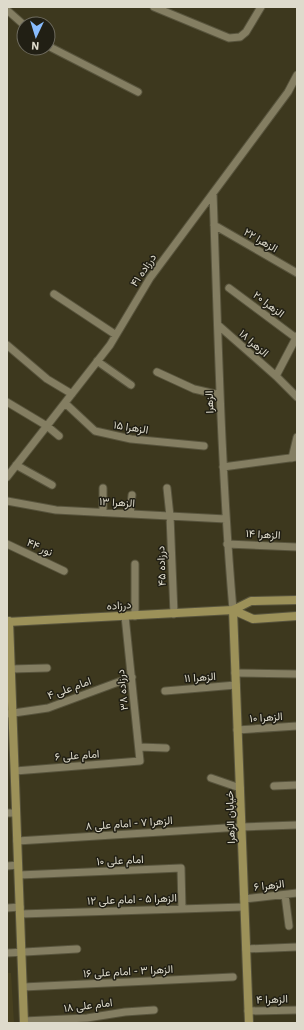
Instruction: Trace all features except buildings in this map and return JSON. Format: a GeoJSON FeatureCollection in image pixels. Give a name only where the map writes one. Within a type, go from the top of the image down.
{"type":"FeatureCollection","features":[{"type":"Feature","properties":{"kind":"street"},"geometry":{"type":"LineString","coordinates":[[154,7],[229,38],[240,37],[246,32],[261,7]]}},
{"type":"Feature","properties":{"kind":"street"},"geometry":{"type":"LineString","coordinates":[[7,10],[16,18]]}},
{"type":"Feature","properties":{"kind":"street"},"geometry":{"type":"LineString","coordinates":[[56,50],[138,92]]}},
{"type":"Feature","properties":{"kind":"street","name":"درزاده ۴۱"},"geometry":{"type":"LineString","coordinates":[[7,477],[116,335],[150,278],[288,92],[297,75]]}},
{"type":"Feature","properties":{"kind":"street","name":"الزهرا"},"geometry":{"type":"LineString","coordinates":[[213,193],[223,467],[227,544],[233,610]]}},
{"type":"Feature","properties":{"kind":"street","name":"الزهرا ۲۲"},"geometry":{"type":"LineString","coordinates":[[214,225],[297,273]]}},
{"type":"Feature","properties":{"kind":"street","name":"الزهرا ۲۰"},"geometry":{"type":"LineString","coordinates":[[229,288],[296,337]]}},
{"type":"Feature","properties":{"kind":"street"},"geometry":{"type":"LineString","coordinates":[[54,294],[116,335]]}},
{"type":"Feature","properties":{"kind":"street","name":"الزهرا ۱۸"},"geometry":{"type":"LineString","coordinates":[[218,325],[276,376],[297,397]]}},
{"type":"Feature","properties":{"kind":"street"},"geometry":{"type":"LineString","coordinates":[[276,376],[296,337]]}},
{"type":"Feature","properties":{"kind":"street"},"geometry":{"type":"LineString","coordinates":[[7,345],[47,379],[72,394]]}},
{"type":"Feature","properties":{"kind":"street"},"geometry":{"type":"LineString","coordinates":[[97,361],[131,386]]}},
{"type":"Feature","properties":{"kind":"street"},"geometry":{"type":"LineString","coordinates":[[157,372],[194,389],[220,395]]}},
{"type":"Feature","properties":{"kind":"street"},"geometry":{"type":"LineString","coordinates":[[7,402],[47,426],[59,436]]}},
{"type":"Feature","properties":{"kind":"street","name":"الزهرا ۱۵"},"geometry":{"type":"LineString","coordinates":[[65,403],[95,431],[131,439],[204,446]]}},
{"type":"Feature","properties":{"kind":"street"},"geometry":{"type":"LineString","coordinates":[[223,467],[294,457],[297,437]]}},
{"type":"Feature","properties":{"kind":"street"},"geometry":{"type":"LineString","coordinates":[[16,465],[52,485]]}},
{"type":"Feature","properties":{"kind":"street"},"geometry":{"type":"LineString","coordinates":[[103,488],[103,512]]}},
{"type":"Feature","properties":{"kind":"street","name":"درزاده ۴۵"},"geometry":{"type":"LineString","coordinates":[[167,488],[170,516],[174,614]]}},
{"type":"Feature","properties":{"kind":"street"},"geometry":{"type":"LineString","coordinates":[[130,514],[132,495]]}},
{"type":"Feature","properties":{"kind":"street","name":"الزهرا ۱۳"},"geometry":{"type":"LineString","coordinates":[[7,501],[56,510],[226,519]]}},
{"type":"Feature","properties":{"kind":"street","name":"نور ۴۴"},"geometry":{"type":"LineString","coordinates":[[7,544],[64,570]]}},
{"type":"Feature","properties":{"kind":"street","name":"الزهرا ۱۴"},"geometry":{"type":"LineString","coordinates":[[227,544],[297,547]]}},
{"type":"Feature","properties":{"kind":"street"},"geometry":{"type":"LineString","coordinates":[[135,564],[135,616]]}},
{"type":"Feature","properties":{"kind":"street","name":"درزاده"},"geometry":{"type":"LineString","coordinates":[[8,621],[135,616],[233,610],[251,601],[297,600]]}},
{"type":"Feature","properties":{"kind":"street","name":"درزاده"},"geometry":{"type":"LineString","coordinates":[[233,610],[253,619],[297,616]]}},
{"type":"Feature","properties":{"kind":"street","name":"خیابان الزهرا"},"geometry":{"type":"LineString","coordinates":[[233,610],[249,1023]]}},
{"type":"Feature","properties":{"kind":"street","name":"درزاده ۳۸"},"geometry":{"type":"LineString","coordinates":[[125,616],[140,761]]}},
{"type":"Feature","properties":{"kind":"street"},"geometry":{"type":"LineString","coordinates":[[8,621],[11,669],[9,686],[10,714],[15,771],[24,1022]]}},
{"type":"Feature","properties":{"kind":"street"},"geometry":{"type":"LineString","coordinates":[[11,669],[47,668]]}},
{"type":"Feature","properties":{"kind":"street"},"geometry":{"type":"LineString","coordinates":[[235,673],[297,674]]}},
{"type":"Feature","properties":{"kind":"street","name":"امام علی ۴"},"geometry":{"type":"LineString","coordinates":[[10,714],[48,708],[132,677]]}},
{"type":"Feature","properties":{"kind":"street","name":"الزهرا ۱۱"},"geometry":{"type":"LineString","coordinates":[[166,691],[236,685]]}},
{"type":"Feature","properties":{"kind":"street","name":"الزهرا ۱۰"},"geometry":{"type":"LineString","coordinates":[[238,730],[297,726]]}},
{"type":"Feature","properties":{"kind":"street"},"geometry":{"type":"LineString","coordinates":[[139,747],[166,748]]}},
{"type":"Feature","properties":{"kind":"street","name":"امام علی ۶"},"geometry":{"type":"LineString","coordinates":[[15,771],[140,761]]}},
{"type":"Feature","properties":{"kind":"street"},"geometry":{"type":"LineString","coordinates":[[211,778],[240,788]]}},
{"type":"Feature","properties":{"kind":"street"},"geometry":{"type":"LineString","coordinates":[[274,786],[297,785]]}},
{"type":"Feature","properties":{"kind":"street"},"geometry":{"type":"LineString","coordinates":[[7,813],[16,813]]}},
{"type":"Feature","properties":{"kind":"street","name":"الزهرا ۷ - امام علی ۸"},"geometry":{"type":"LineString","coordinates":[[17,841],[297,825]]}},
{"type":"Feature","properties":{"kind":"street"},"geometry":{"type":"LineString","coordinates":[[7,866],[18,865]]}},
{"type":"Feature","properties":{"kind":"street","name":"امام علی ۱۰"},"geometry":{"type":"LineString","coordinates":[[19,875],[181,868],[182,909]]}},
{"type":"Feature","properties":{"kind":"street","name":"الزهرا ۶"},"geometry":{"type":"LineString","coordinates":[[244,903],[285,894],[297,893]]}},
{"type":"Feature","properties":{"kind":"street"},"geometry":{"type":"LineString","coordinates":[[285,894],[289,926]]}},
{"type":"Feature","properties":{"kind":"street","name":"الزهرا ۵ - امام علی ۱۲"},"geometry":{"type":"LineString","coordinates":[[7,908],[20,910],[182,909],[244,903]]}},
{"type":"Feature","properties":{"kind":"street"},"geometry":{"type":"LineString","coordinates":[[246,949],[297,947]]}},
{"type":"Feature","properties":{"kind":"street"},"geometry":{"type":"LineString","coordinates":[[7,953],[77,949]]}},
{"type":"Feature","properties":{"kind":"street","name":"الزهرا ۳ - امام علی ۱۶"},"geometry":{"type":"LineString","coordinates":[[23,987],[233,977]]}},
{"type":"Feature","properties":{"kind":"street","name":"امام علی ۱۸"},"geometry":{"type":"LineString","coordinates":[[24,1022],[88,1018],[124,1012],[154,1010]]}},
{"type":"Feature","properties":{"kind":"street","name":"الزهرا ۴"},"geometry":{"type":"LineString","coordinates":[[248,1011],[297,1010]]}},
{"type":"Feature","properties":{"kind":"shaded area"},"geometry":{"type":"Polygon","coordinates":[[[7,973],[11,973],[14,1023],[7,1023],[7,973]]]}}]}
